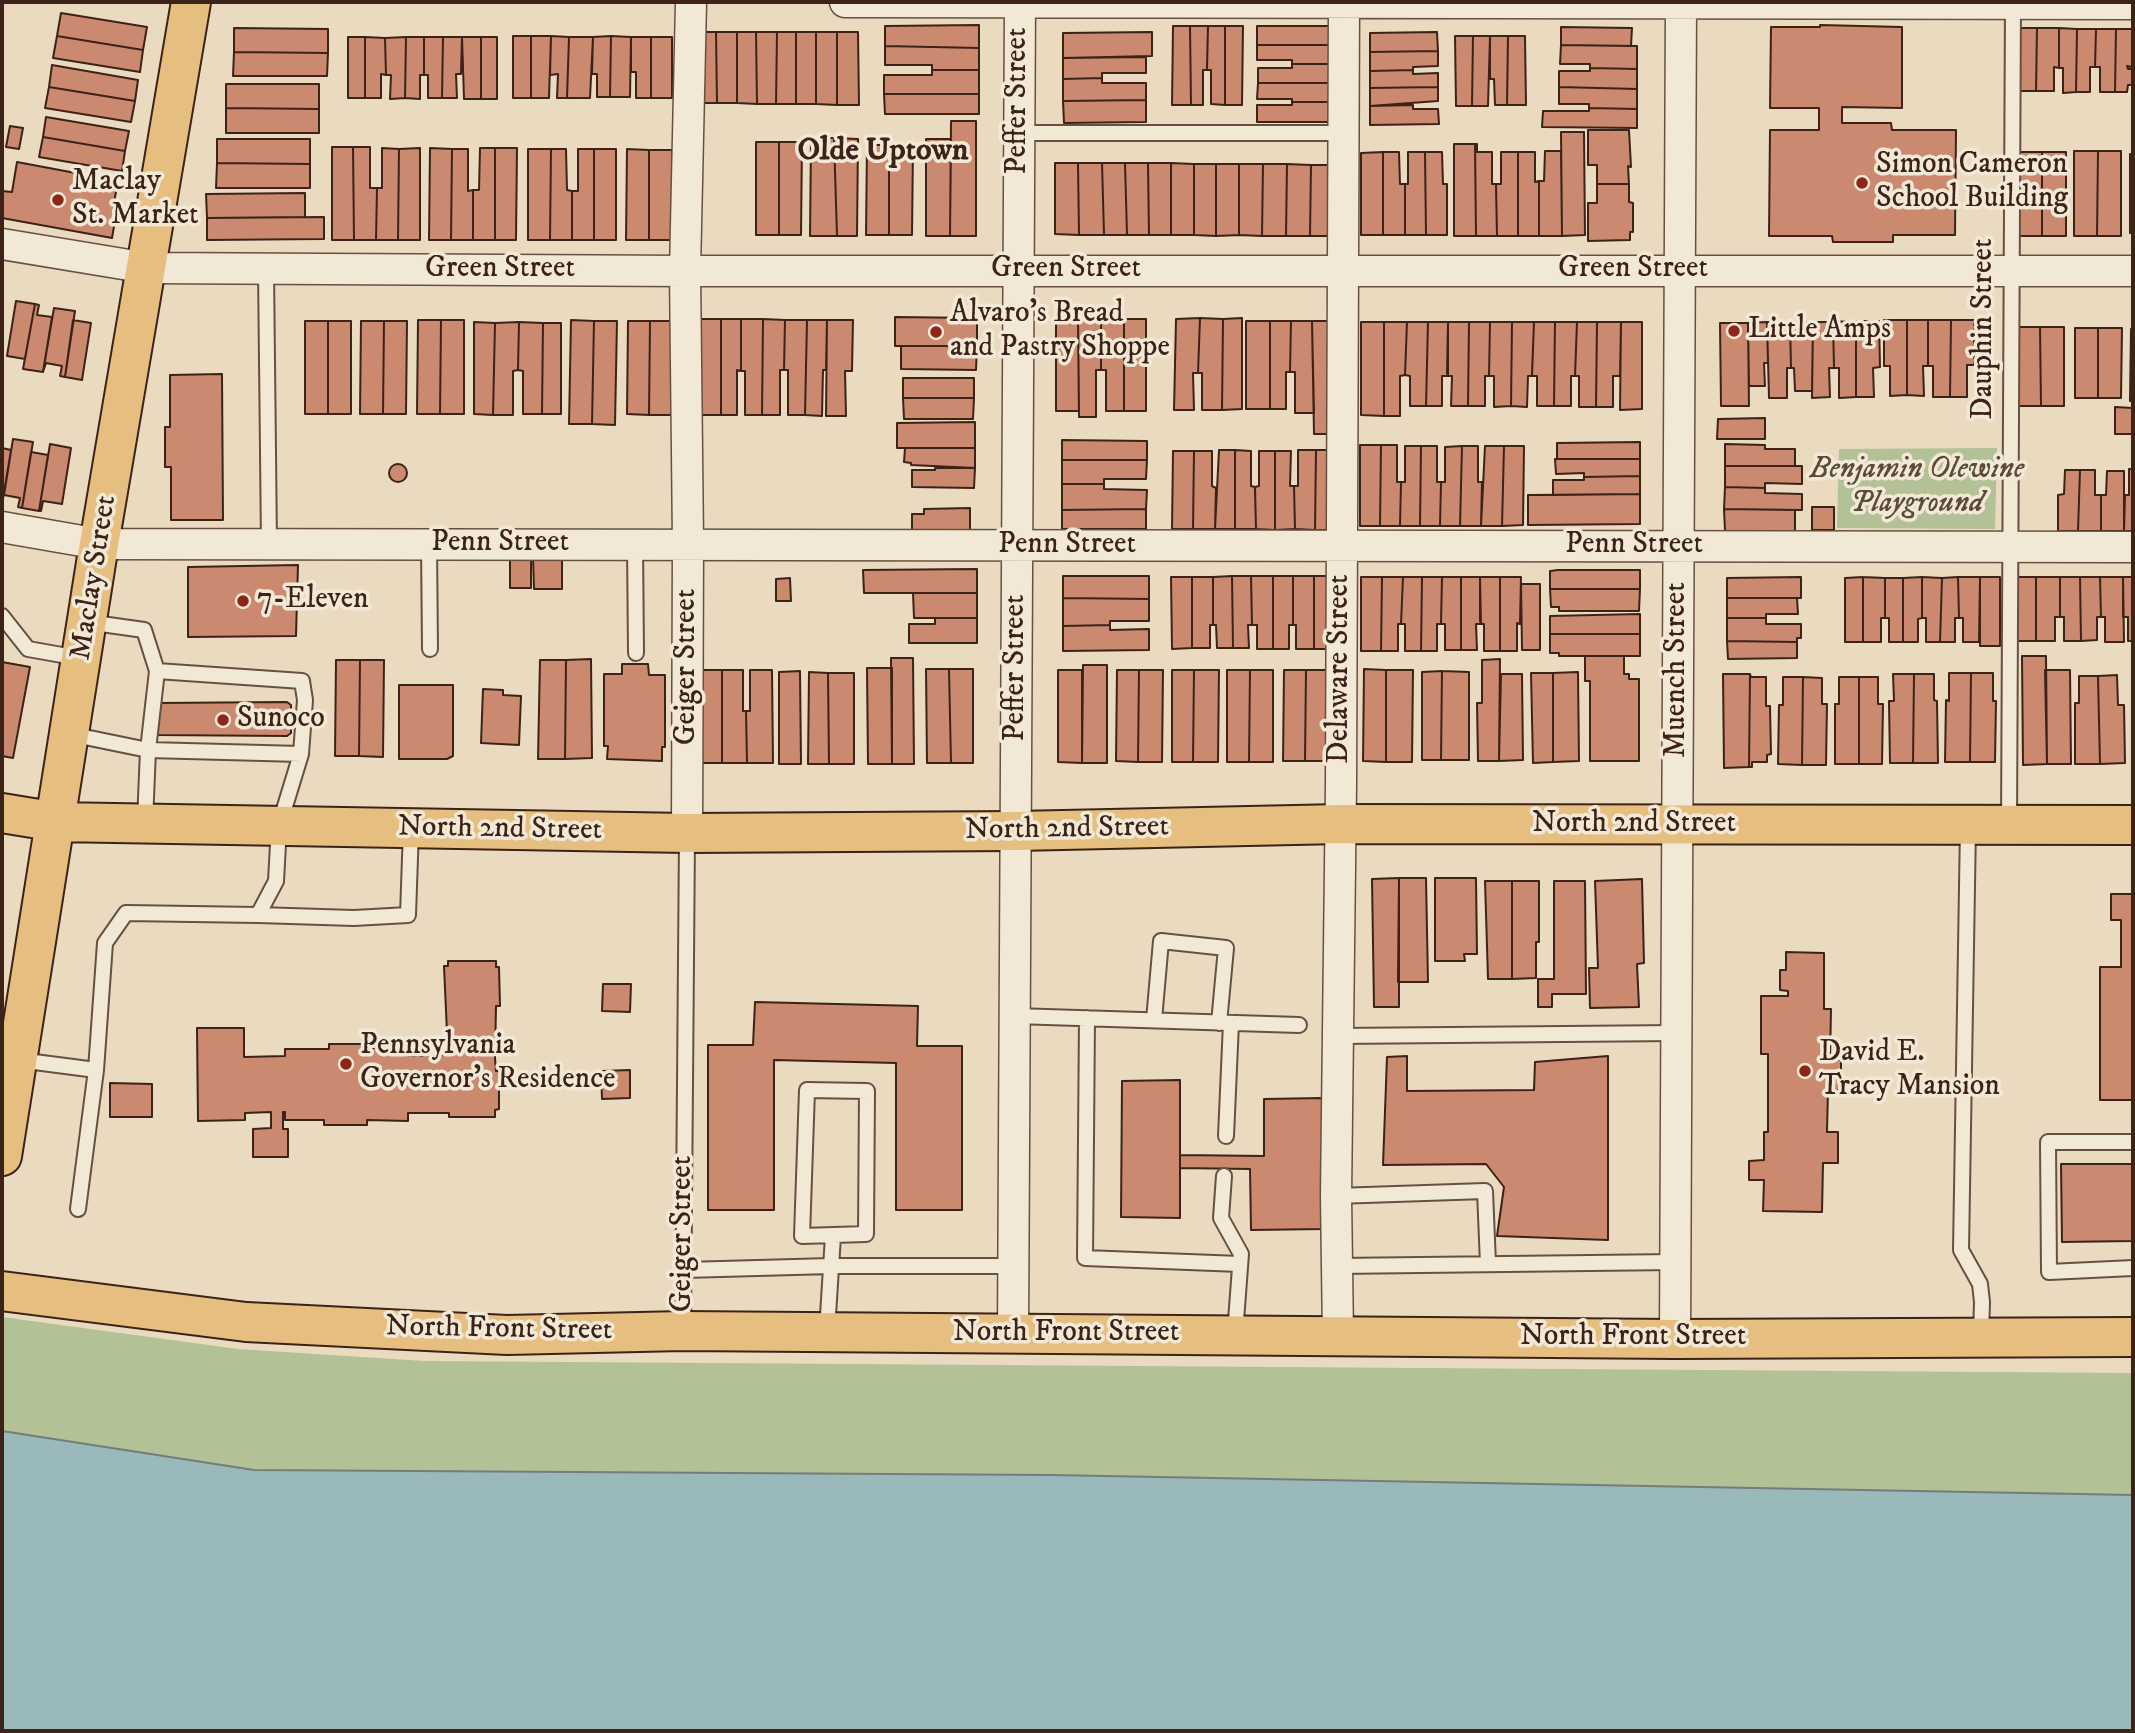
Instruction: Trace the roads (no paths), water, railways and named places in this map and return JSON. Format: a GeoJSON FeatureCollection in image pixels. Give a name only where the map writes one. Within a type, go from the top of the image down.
{"type":"FeatureCollection","features":[{"type":"Feature","properties":{"kind":"main road","name":"Maclay Street"},"geometry":{"type":"LineString","coordinates":[[2,1156],[13,1050],[57,822],[99,544],[148,268],[191,2]]}},
{"type":"Feature","properties":{"kind":"main road","name":"North 2nd Street"},"geometry":{"type":"LineString","coordinates":[[2,813],[57,822],[687,833],[1016,831],[1340,824],[2133,825]]}},
{"type":"Feature","properties":{"kind":"main road","name":"North Front Street"},"geometry":{"type":"LineString","coordinates":[[2,1291],[246,1322],[508,1335],[683,1331],[1675,1339],[2133,1337]]}},
{"type":"Feature","properties":{"kind":"street","name":"Geiger Street"},"geometry":{"type":"LineString","coordinates":[[687,833],[685,271],[691,2]]}},
{"type":"Feature","properties":{"kind":"street"},"geometry":{"type":"LineString","coordinates":[[845,2],[2133,4]]}},
{"type":"Feature","properties":{"kind":"street","name":"Peffer Street"},"geometry":{"type":"LineString","coordinates":[[1013,1334],[1020,2]]}},
{"type":"Feature","properties":{"kind":"street","name":"Delaware Street"},"geometry":{"type":"LineString","coordinates":[[1338,1337],[1336,1196],[1344,2]]}},
{"type":"Feature","properties":{"kind":"street","name":"Muench Street"},"geometry":{"type":"LineString","coordinates":[[1675,1339],[1681,2]]}},
{"type":"Feature","properties":{"kind":"street","name":"Green Street"},"geometry":{"type":"LineString","coordinates":[[2,244],[148,268],[685,271],[2133,271]]}},
{"type":"Feature","properties":{"kind":"street","name":"Penn Street"},"geometry":{"type":"LineString","coordinates":[[2,527],[99,544],[2133,547]]}},
{"type":"Feature","properties":{"kind":"lane","name":"Dauphin Street"},"geometry":{"type":"LineString","coordinates":[[2009,825],[2013,3]]}},
{"type":"Feature","properties":{"kind":"lane"},"geometry":{"type":"LineString","coordinates":[[1019,133],[1344,134]]}},
{"type":"Feature","properties":{"kind":"lane"},"geometry":{"type":"LineString","coordinates":[[267,269],[269,544]]}},
{"type":"Feature","properties":{"kind":"lane"},"geometry":{"type":"LineString","coordinates":[[429,544],[430,649]]}},
{"type":"Feature","properties":{"kind":"lane"},"geometry":{"type":"LineString","coordinates":[[635,544],[636,653]]}},
{"type":"Feature","properties":{"kind":"lane"},"geometry":{"type":"LineString","coordinates":[[2,617],[28,649],[144,630],[157,671],[148,750],[145,823]]}},
{"type":"Feature","properties":{"kind":"lane"},"geometry":{"type":"LineString","coordinates":[[157,671],[302,681],[304,700],[301,754],[279,826],[276,881],[258,915]]}},
{"type":"Feature","properties":{"kind":"lane"},"geometry":{"type":"LineString","coordinates":[[70,734],[148,750],[301,754]]}},
{"type":"Feature","properties":{"kind":"lane"},"geometry":{"type":"LineString","coordinates":[[1968,825],[1961,1250],[1980,1284],[1981,1337]]}},
{"type":"Feature","properties":{"kind":"lane"},"geometry":{"type":"LineString","coordinates":[[78,1209],[96,1070],[105,943],[126,913],[354,918],[408,915],[411,828]]}},
{"type":"Feature","properties":{"kind":"lane","name":"Geiger Street"},"geometry":{"type":"LineString","coordinates":[[683,1331],[687,833]]}},
{"type":"Feature","properties":{"kind":"lane"},"geometry":{"type":"LineString","coordinates":[[1154,1020],[1161,941],[1226,948],[1226,1136]]}},
{"type":"Feature","properties":{"kind":"lane"},"geometry":{"type":"LineString","coordinates":[[1015,1016],[1299,1025]]}},
{"type":"Feature","properties":{"kind":"lane"},"geometry":{"type":"LineString","coordinates":[[1087,1018],[1086,1258],[1240,1264]]}},
{"type":"Feature","properties":{"kind":"lane"},"geometry":{"type":"LineString","coordinates":[[1337,1036],[1677,1032]]}},
{"type":"Feature","properties":{"kind":"lane"},"geometry":{"type":"LineString","coordinates":[[13,1050],[96,1070]]}},
{"type":"Feature","properties":{"kind":"lane"},"geometry":{"type":"LineString","coordinates":[[807,1090],[867,1091],[866,1234],[833,1236],[802,1236],[807,1090]]}},
{"type":"Feature","properties":{"kind":"lane"},"geometry":{"type":"LineString","coordinates":[[2133,1142],[2048,1142],[2049,1272],[2133,1268]]}},
{"type":"Feature","properties":{"kind":"lane"},"geometry":{"type":"LineString","coordinates":[[1224,1175],[1222,1218],[1241,1254],[1235,1336]]}},
{"type":"Feature","properties":{"kind":"lane"},"geometry":{"type":"LineString","coordinates":[[1336,1196],[1485,1191],[1488,1264]]}},
{"type":"Feature","properties":{"kind":"lane"},"geometry":{"type":"LineString","coordinates":[[827,1332],[833,1236]]}},
{"type":"Feature","properties":{"kind":"lane"},"geometry":{"type":"LineString","coordinates":[[1336,1266],[1675,1262]]}},
{"type":"Feature","properties":{"kind":"lane"},"geometry":{"type":"LineString","coordinates":[[684,1270],[831,1266],[1014,1266]]}},
{"type":"Feature","properties":{"kind":"water"},"geometry":{"type":"Polygon","coordinates":[[[2,1431],[254,1470],[1051,1475],[2133,1495],[2133,1731],[2,1731],[2,1431]]]}},
{"type":"Feature","properties":{"kind":"place","name":"Simon Cameron School Building"},"geometry":{"type":"Point","coordinates":[1862,183]}},
{"type":"Feature","properties":{"kind":"place","name":"Maclay St. Market"},"geometry":{"type":"Point","coordinates":[58,200]}},
{"type":"Feature","properties":{"kind":"place","name":"Little Amps"},"geometry":{"type":"Point","coordinates":[1734,331]}},
{"type":"Feature","properties":{"kind":"place","name":"Alvaro's Bread and Pastry Shoppe"},"geometry":{"type":"Point","coordinates":[936,332]}},
{"type":"Feature","properties":{"kind":"place","name":"7-Eleven"},"geometry":{"type":"Point","coordinates":[243,601]}},
{"type":"Feature","properties":{"kind":"place","name":"Sunoco"},"geometry":{"type":"Point","coordinates":[223,720]}},
{"type":"Feature","properties":{"kind":"place","name":"Pennsylvania Governor's Residence"},"geometry":{"type":"Point","coordinates":[346,1064]}},
{"type":"Feature","properties":{"kind":"place","name":"David E. Tracy Mansion"},"geometry":{"type":"Point","coordinates":[1805,1071]}},
{"type":"Feature","properties":{"kind":"district","name":"Olde Uptown"},"geometry":{"type":"Point","coordinates":[883,152]}},
{"type":"Feature","properties":{"kind":"park label","name":"Benjamin Olewine Playground"},"geometry":{"type":"Point","coordinates":[1917,488]}}]}
